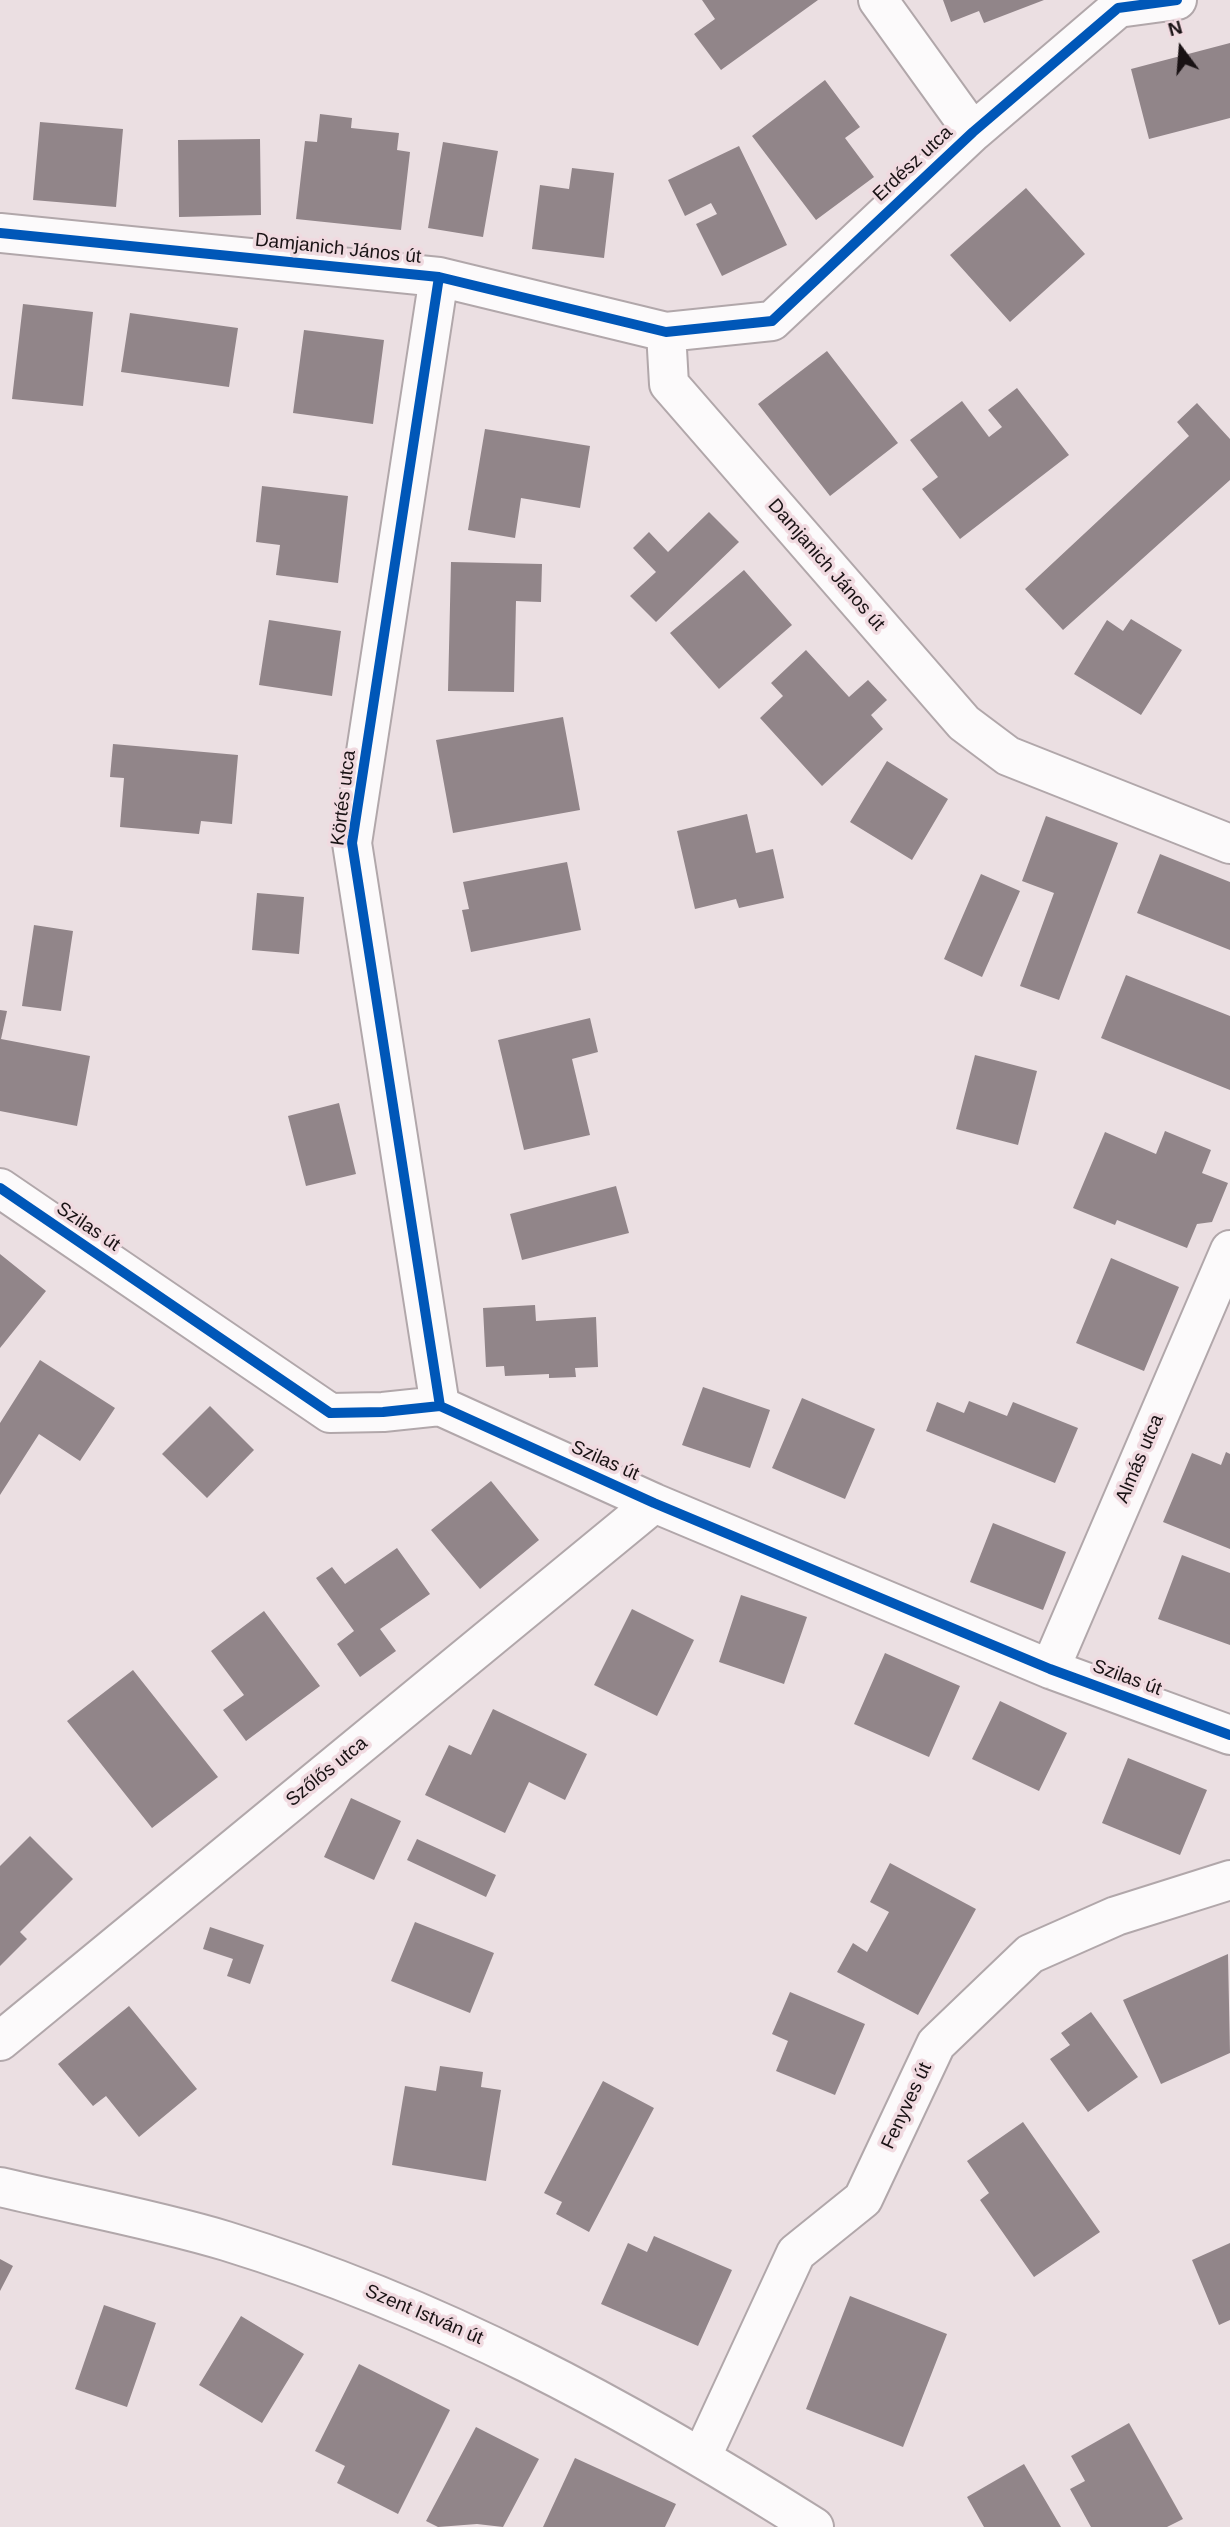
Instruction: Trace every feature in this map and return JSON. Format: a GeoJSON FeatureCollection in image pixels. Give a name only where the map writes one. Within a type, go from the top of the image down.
{"type":"FeatureCollection","features":[{"type":"Feature","properties":{"kind":"street"},"geometry":{"type":"LineString","coordinates":[[878,0],[973,132]]}},
{"type":"Feature","properties":{"kind":"street","name":"Erdész utca"},"geometry":{"type":"LineString","coordinates":[[666,332],[772,321],[973,132],[1118,8],[1177,0]]}},
{"type":"Feature","properties":{"kind":"street","name":"Damjanich János út"},"geometry":{"type":"LineString","coordinates":[[0,233],[439,277],[666,332],[669,384],[964,723],[1008,756],[1230,844]]}},
{"type":"Feature","properties":{"kind":"street","name":"Körtés utca"},"geometry":{"type":"LineString","coordinates":[[439,277],[352,843],[440,1406]]}},
{"type":"Feature","properties":{"kind":"street","name":"Szilas út"},"geometry":{"type":"LineString","coordinates":[[0,1188],[330,1413],[383,1412],[440,1406],[654,1503],[1050,1669],[1230,1735]]}},
{"type":"Feature","properties":{"kind":"street","name":"Almás utca"},"geometry":{"type":"LineString","coordinates":[[1050,1669],[1230,1250]]}},
{"type":"Feature","properties":{"kind":"street","name":"Szőlős utca"},"geometry":{"type":"LineString","coordinates":[[0,2041],[654,1503]]}},
{"type":"Feature","properties":{"kind":"street","name":"Fenyves út"},"geometry":{"type":"LineString","coordinates":[[702,2456],[796,2253],[863,2199],[936,2044],[1030,1954],[1116,1916],[1230,1880]]}},
{"type":"Feature","properties":{"kind":"street","name":"Szent István út"},"geometry":{"type":"LineString","coordinates":[[0,2187],[225,2241],[379,2295],[484,2339],[596,2396],[702,2456],[814,2527]]}},
{"type":"Feature","properties":{"kind":"building"},"geometry":{"type":"Polygon","coordinates":[[[702,0],[818,0],[721,70],[694,34],[715,19],[702,0]]]}},
{"type":"Feature","properties":{"kind":"building"},"geometry":{"type":"Polygon","coordinates":[[[943,0],[1044,0],[984,23],[979,11],[951,22],[943,0]]]}},
{"type":"Feature","properties":{"kind":"building"},"geometry":{"type":"Polygon","coordinates":[[[1230,43],[1230,118],[1149,139],[1131,69],[1230,43]]]}},
{"type":"Feature","properties":{"kind":"building"},"geometry":{"type":"Polygon","coordinates":[[[825,80],[860,127],[845,138],[874,177],[816,220],[752,136],[825,80]]]}},
{"type":"Feature","properties":{"kind":"building"},"geometry":{"type":"Polygon","coordinates":[[[320,114],[352,118],[351,128],[399,133],[397,150],[410,152],[401,230],[296,219],[305,141],[317,142],[320,114]]]}},
{"type":"Feature","properties":{"kind":"building"},"geometry":{"type":"Polygon","coordinates":[[[40,122],[123,129],[116,207],[33,200],[40,122]]]}},
{"type":"Feature","properties":{"kind":"building"},"geometry":{"type":"Polygon","coordinates":[[[260,139],[261,215],[179,217],[178,140],[260,139]]]}},
{"type":"Feature","properties":{"kind":"building"},"geometry":{"type":"Polygon","coordinates":[[[443,142],[498,151],[483,237],[428,228],[443,142]]]}},
{"type":"Feature","properties":{"kind":"building"},"geometry":{"type":"Polygon","coordinates":[[[739,146],[787,245],[722,276],[696,224],[717,214],[711,203],[685,216],[668,180],[739,146]]]}},
{"type":"Feature","properties":{"kind":"building"},"geometry":{"type":"Polygon","coordinates":[[[572,168],[614,173],[604,258],[532,249],[540,185],[569,189],[572,168]]]}},
{"type":"Feature","properties":{"kind":"building"},"geometry":{"type":"Polygon","coordinates":[[[1026,188],[1085,254],[1010,322],[950,255],[1026,188]]]}},
{"type":"Feature","properties":{"kind":"building"},"geometry":{"type":"Polygon","coordinates":[[[23,304],[93,312],[83,406],[12,399],[23,304]]]}},
{"type":"Feature","properties":{"kind":"building"},"geometry":{"type":"Polygon","coordinates":[[[130,313],[238,328],[229,387],[121,372],[130,313]]]}},
{"type":"Feature","properties":{"kind":"building"},"geometry":{"type":"Polygon","coordinates":[[[304,330],[384,340],[373,424],[293,413],[304,330]]]}},
{"type":"Feature","properties":{"kind":"building"},"geometry":{"type":"Polygon","coordinates":[[[827,351],[898,443],[830,496],[758,404],[827,351]]]}},
{"type":"Feature","properties":{"kind":"building"},"geometry":{"type":"Polygon","coordinates":[[[1017,388],[1069,455],[960,539],[922,489],[938,477],[910,440],[962,401],[989,437],[1002,427],[988,410],[1017,388]]]}},
{"type":"Feature","properties":{"kind":"building"},"geometry":{"type":"Polygon","coordinates":[[[1197,403],[1230,439],[1230,480],[1063,630],[1025,589],[1189,436],[1177,422],[1197,403]]]}},
{"type":"Feature","properties":{"kind":"building"},"geometry":{"type":"Polygon","coordinates":[[[485,429],[590,446],[580,508],[521,498],[515,538],[468,530],[485,429]]]}},
{"type":"Feature","properties":{"kind":"building"},"geometry":{"type":"Polygon","coordinates":[[[262,486],[348,496],[338,583],[276,575],[280,545],[256,542],[262,486]]]}},
{"type":"Feature","properties":{"kind":"building"},"geometry":{"type":"Polygon","coordinates":[[[709,512],[739,542],[656,622],[630,596],[656,572],[633,548],[649,532],[668,552],[709,512]]]}},
{"type":"Feature","properties":{"kind":"building"},"geometry":{"type":"Polygon","coordinates":[[[451,562],[542,564],[541,602],[516,601],[514,692],[448,691],[451,562]]]}},
{"type":"Feature","properties":{"kind":"building"},"geometry":{"type":"Polygon","coordinates":[[[744,570],[792,625],[719,689],[670,633],[744,570]]]}},
{"type":"Feature","properties":{"kind":"building"},"geometry":{"type":"Polygon","coordinates":[[[1131,619],[1182,650],[1141,715],[1074,674],[1107,620],[1123,631],[1131,619]]]}},
{"type":"Feature","properties":{"kind":"building"},"geometry":{"type":"Polygon","coordinates":[[[269,620],[341,631],[332,696],[259,685],[269,620]]]}},
{"type":"Feature","properties":{"kind":"building"},"geometry":{"type":"Polygon","coordinates":[[[806,650],[849,697],[868,680],[887,700],[871,715],[883,729],[822,786],[760,718],[783,696],[771,683],[806,650]]]}},
{"type":"Feature","properties":{"kind":"building"},"geometry":{"type":"Polygon","coordinates":[[[563,717],[580,810],[453,833],[436,740],[563,717]]]}},
{"type":"Feature","properties":{"kind":"building"},"geometry":{"type":"Polygon","coordinates":[[[113,744],[238,755],[232,824],[201,821],[199,834],[120,827],[124,778],[110,777],[113,744]]]}},
{"type":"Feature","properties":{"kind":"building"},"geometry":{"type":"Polygon","coordinates":[[[887,761],[948,799],[912,860],[850,822],[887,761]]]}},
{"type":"Feature","properties":{"kind":"building"},"geometry":{"type":"Polygon","coordinates":[[[747,814],[756,853],[773,849],[784,898],[739,908],[736,899],[695,909],[677,831],[747,814]]]}},
{"type":"Feature","properties":{"kind":"building"},"geometry":{"type":"Polygon","coordinates":[[[1046,816],[1118,843],[1059,1000],[1020,986],[1054,893],[1022,881],[1046,816]]]}},
{"type":"Feature","properties":{"kind":"building"},"geometry":{"type":"Polygon","coordinates":[[[1160,854],[1230,882],[1230,950],[1137,913],[1160,854]]]}},
{"type":"Feature","properties":{"kind":"building"},"geometry":{"type":"Polygon","coordinates":[[[567,862],[581,930],[471,952],[462,910],[469,909],[463,882],[567,862]]]}},
{"type":"Feature","properties":{"kind":"building"},"geometry":{"type":"Polygon","coordinates":[[[981,874],[1020,891],[982,977],[944,959],[981,874]]]}},
{"type":"Feature","properties":{"kind":"building"},"geometry":{"type":"Polygon","coordinates":[[[257,893],[304,897],[299,954],[252,950],[257,893]]]}},
{"type":"Feature","properties":{"kind":"building"},"geometry":{"type":"Polygon","coordinates":[[[34,925],[73,931],[61,1011],[22,1006],[34,925]]]}},
{"type":"Feature","properties":{"kind":"building"},"geometry":{"type":"Polygon","coordinates":[[[1126,975],[1230,1016],[1230,1090],[1101,1038],[1126,975]]]}},
{"type":"Feature","properties":{"kind":"building"},"geometry":{"type":"Polygon","coordinates":[[[0,1010],[7,1011],[1,1039],[90,1056],[77,1126],[0,1111],[0,1010]]]}},
{"type":"Feature","properties":{"kind":"building"},"geometry":{"type":"Polygon","coordinates":[[[590,1018],[598,1052],[572,1059],[590,1135],[524,1150],[498,1040],[590,1018]]]}},
{"type":"Feature","properties":{"kind":"building"},"geometry":{"type":"Polygon","coordinates":[[[975,1055],[1037,1071],[1018,1145],[956,1129],[975,1055]]]}},
{"type":"Feature","properties":{"kind":"building"},"geometry":{"type":"Polygon","coordinates":[[[339,1103],[356,1174],[306,1186],[288,1116],[339,1103]]]}},
{"type":"Feature","properties":{"kind":"building"},"geometry":{"type":"Polygon","coordinates":[[[1165,1131],[1211,1150],[1202,1173],[1228,1183],[1212,1222],[1197,1224],[1187,1248],[1117,1220],[1115,1225],[1073,1208],[1105,1132],[1156,1154],[1165,1131]]]}},
{"type":"Feature","properties":{"kind":"building"},"geometry":{"type":"Polygon","coordinates":[[[616,1186],[629,1233],[522,1260],[510,1214],[616,1186]]]}},
{"type":"Feature","properties":{"kind":"building"},"geometry":{"type":"Polygon","coordinates":[[[0,1254],[46,1291],[0,1348],[0,1254]]]}},
{"type":"Feature","properties":{"kind":"building"},"geometry":{"type":"Polygon","coordinates":[[[1111,1258],[1179,1287],[1144,1371],[1076,1343],[1111,1258]]]}},
{"type":"Feature","properties":{"kind":"building"},"geometry":{"type":"Polygon","coordinates":[[[535,1305],[536,1321],[596,1317],[598,1367],[575,1368],[576,1377],[549,1378],[549,1374],[505,1376],[504,1366],[486,1367],[483,1308],[535,1305]]]}},
{"type":"Feature","properties":{"kind":"building"},"geometry":{"type":"Polygon","coordinates":[[[40,1360],[115,1408],[80,1461],[39,1434],[0,1495],[0,1423],[40,1360]]]}},
{"type":"Feature","properties":{"kind":"building"},"geometry":{"type":"Polygon","coordinates":[[[703,1387],[770,1410],[750,1468],[682,1445],[703,1387]]]}},
{"type":"Feature","properties":{"kind":"building"},"geometry":{"type":"Polygon","coordinates":[[[802,1398],[875,1429],[845,1499],[772,1468],[802,1398]]]}},
{"type":"Feature","properties":{"kind":"building"},"geometry":{"type":"Polygon","coordinates":[[[969,1401],[1007,1416],[1013,1402],[1078,1428],[1055,1483],[926,1431],[937,1402],[964,1413],[969,1401]]]}},
{"type":"Feature","properties":{"kind":"building"},"geometry":{"type":"Polygon","coordinates":[[[210,1406],[254,1450],[207,1498],[162,1454],[210,1406]]]}},
{"type":"Feature","properties":{"kind":"building"},"geometry":{"type":"Polygon","coordinates":[[[1226,1452],[1230,1454],[1230,1549],[1163,1522],[1192,1453],[1221,1465],[1226,1452]]]}},
{"type":"Feature","properties":{"kind":"building"},"geometry":{"type":"Polygon","coordinates":[[[491,1481],[539,1540],[480,1589],[431,1530],[491,1481]]]}},
{"type":"Feature","properties":{"kind":"building"},"geometry":{"type":"Polygon","coordinates":[[[993,1523],[1066,1552],[1043,1610],[970,1582],[993,1523]]]}},
{"type":"Feature","properties":{"kind":"building"},"geometry":{"type":"Polygon","coordinates":[[[397,1548],[430,1594],[380,1629],[396,1651],[360,1677],[337,1644],[354,1631],[316,1578],[332,1567],[345,1584],[397,1548]]]}},
{"type":"Feature","properties":{"kind":"building"},"geometry":{"type":"Polygon","coordinates":[[[1182,1555],[1230,1573],[1230,1645],[1158,1619],[1182,1555]]]}},
{"type":"Feature","properties":{"kind":"building"},"geometry":{"type":"Polygon","coordinates":[[[741,1595],[807,1617],[784,1684],[719,1662],[741,1595]]]}},
{"type":"Feature","properties":{"kind":"building"},"geometry":{"type":"Polygon","coordinates":[[[632,1609],[694,1640],[657,1716],[594,1685],[632,1609]]]}},
{"type":"Feature","properties":{"kind":"building"},"geometry":{"type":"Polygon","coordinates":[[[264,1611],[320,1686],[246,1741],[223,1710],[244,1695],[211,1651],[264,1611]]]}},
{"type":"Feature","properties":{"kind":"building"},"geometry":{"type":"Polygon","coordinates":[[[885,1653],[960,1686],[929,1757],[854,1724],[885,1653]]]}},
{"type":"Feature","properties":{"kind":"building"},"geometry":{"type":"Polygon","coordinates":[[[133,1670],[218,1777],[152,1828],[67,1721],[133,1670]]]}},
{"type":"Feature","properties":{"kind":"building"},"geometry":{"type":"Polygon","coordinates":[[[1000,1701],[1067,1733],[1039,1791],[972,1759],[1000,1701]]]}},
{"type":"Feature","properties":{"kind":"building"},"geometry":{"type":"Polygon","coordinates":[[[493,1709],[587,1754],[565,1800],[529,1782],[505,1833],[425,1795],[449,1745],[471,1755],[493,1709]]]}},
{"type":"Feature","properties":{"kind":"building"},"geometry":{"type":"Polygon","coordinates":[[[1128,1758],[1207,1790],[1180,1855],[1102,1823],[1128,1758]]]}},
{"type":"Feature","properties":{"kind":"building"},"geometry":{"type":"Polygon","coordinates":[[[351,1798],[401,1821],[374,1880],[324,1857],[351,1798]]]}},
{"type":"Feature","properties":{"kind":"building"},"geometry":{"type":"Polygon","coordinates":[[[30,1836],[73,1879],[20,1932],[27,1939],[0,1966],[0,1866],[30,1836]]]}},
{"type":"Feature","properties":{"kind":"building"},"geometry":{"type":"Polygon","coordinates":[[[417,1839],[496,1875],[486,1897],[407,1860],[417,1839]]]}},
{"type":"Feature","properties":{"kind":"building"},"geometry":{"type":"Polygon","coordinates":[[[890,1863],[976,1909],[918,2015],[837,1972],[853,1943],[867,1952],[889,1912],[870,1902],[890,1863]]]}},
{"type":"Feature","properties":{"kind":"building"},"geometry":{"type":"Polygon","coordinates":[[[415,1922],[494,1953],[470,2013],[391,1981],[415,1922]]]}},
{"type":"Feature","properties":{"kind":"building"},"geometry":{"type":"Polygon","coordinates":[[[210,1927],[264,1945],[250,1984],[227,1976],[233,1959],[203,1949],[210,1927]]]}},
{"type":"Feature","properties":{"kind":"building"},"geometry":{"type":"Polygon","coordinates":[[[1228,1954],[1230,2053],[1161,2084],[1123,2000],[1228,1954]]]}},
{"type":"Feature","properties":{"kind":"building"},"geometry":{"type":"Polygon","coordinates":[[[790,1992],[865,2024],[835,2095],[776,2071],[788,2041],[772,2034],[790,1992]]]}},
{"type":"Feature","properties":{"kind":"building"},"geometry":{"type":"Polygon","coordinates":[[[129,2006],[197,2089],[139,2137],[106,2096],[93,2106],[58,2064],[129,2006]]]}},
{"type":"Feature","properties":{"kind":"building"},"geometry":{"type":"Polygon","coordinates":[[[1091,2012],[1138,2077],[1088,2112],[1050,2059],[1070,2045],[1061,2033],[1091,2012]]]}},
{"type":"Feature","properties":{"kind":"building"},"geometry":{"type":"Polygon","coordinates":[[[440,2066],[483,2072],[481,2087],[501,2090],[486,2181],[392,2165],[405,2086],[436,2091],[440,2066]]]}},
{"type":"Feature","properties":{"kind":"building"},"geometry":{"type":"Polygon","coordinates":[[[603,2081],[654,2108],[589,2232],[556,2214],[562,2202],[544,2193],[603,2081]]]}},
{"type":"Feature","properties":{"kind":"building"},"geometry":{"type":"Polygon","coordinates":[[[1023,2122],[1100,2232],[1034,2277],[980,2200],[989,2193],[967,2161],[1023,2122]]]}},
{"type":"Feature","properties":{"kind":"building"},"geometry":{"type":"Polygon","coordinates":[[[654,2236],[732,2270],[698,2346],[601,2304],[628,2243],[647,2252],[654,2236]]]}},
{"type":"Feature","properties":{"kind":"building"},"geometry":{"type":"Polygon","coordinates":[[[1230,2243],[1230,2320],[1219,2325],[1192,2260],[1230,2243]]]}},
{"type":"Feature","properties":{"kind":"building"},"geometry":{"type":"Polygon","coordinates":[[[0,2259],[13,2266],[0,2291],[0,2259]]]}},
{"type":"Feature","properties":{"kind":"building"},"geometry":{"type":"Polygon","coordinates":[[[850,2296],[947,2334],[903,2447],[806,2409],[850,2296]]]}},
{"type":"Feature","properties":{"kind":"building"},"geometry":{"type":"Polygon","coordinates":[[[104,2305],[156,2323],[127,2407],[75,2389],[104,2305]]]}},
{"type":"Feature","properties":{"kind":"building"},"geometry":{"type":"Polygon","coordinates":[[[241,2316],[304,2354],[262,2423],[199,2385],[241,2316]]]}},
{"type":"Feature","properties":{"kind":"building"},"geometry":{"type":"Polygon","coordinates":[[[359,2364],[450,2410],[398,2514],[337,2483],[345,2466],[315,2451],[359,2364]]]}},
{"type":"Feature","properties":{"kind":"building"},"geometry":{"type":"Polygon","coordinates":[[[1129,2423],[1183,2519],[1167,2527],[1091,2527],[1070,2489],[1085,2481],[1071,2456],[1129,2423]]]}},
{"type":"Feature","properties":{"kind":"building"},"geometry":{"type":"Polygon","coordinates":[[[476,2427],[539,2459],[503,2527],[477,2524],[438,2527],[426,2521],[476,2427]]]}},
{"type":"Feature","properties":{"kind":"building"},"geometry":{"type":"Polygon","coordinates":[[[575,2458],[676,2504],[665,2527],[543,2527],[575,2458]]]}},
{"type":"Feature","properties":{"kind":"building"},"geometry":{"type":"Polygon","coordinates":[[[1024,2464],[1061,2527],[984,2527],[967,2497],[1024,2464]]]}},
{"type":"Feature","properties":{"kind":"cycle path"},"geometry":{"type":"LineString","coordinates":[[0,233],[439,277],[666,332],[772,321],[973,132],[1118,8],[1177,0]]}},
{"type":"Feature","properties":{"kind":"cycle path"},"geometry":{"type":"LineString","coordinates":[[439,277],[352,843],[440,1406]]}},
{"type":"Feature","properties":{"kind":"cycle path"},"geometry":{"type":"LineString","coordinates":[[0,1188],[330,1413],[383,1412],[440,1406],[654,1503],[1050,1669],[1230,1735]]}}]}
